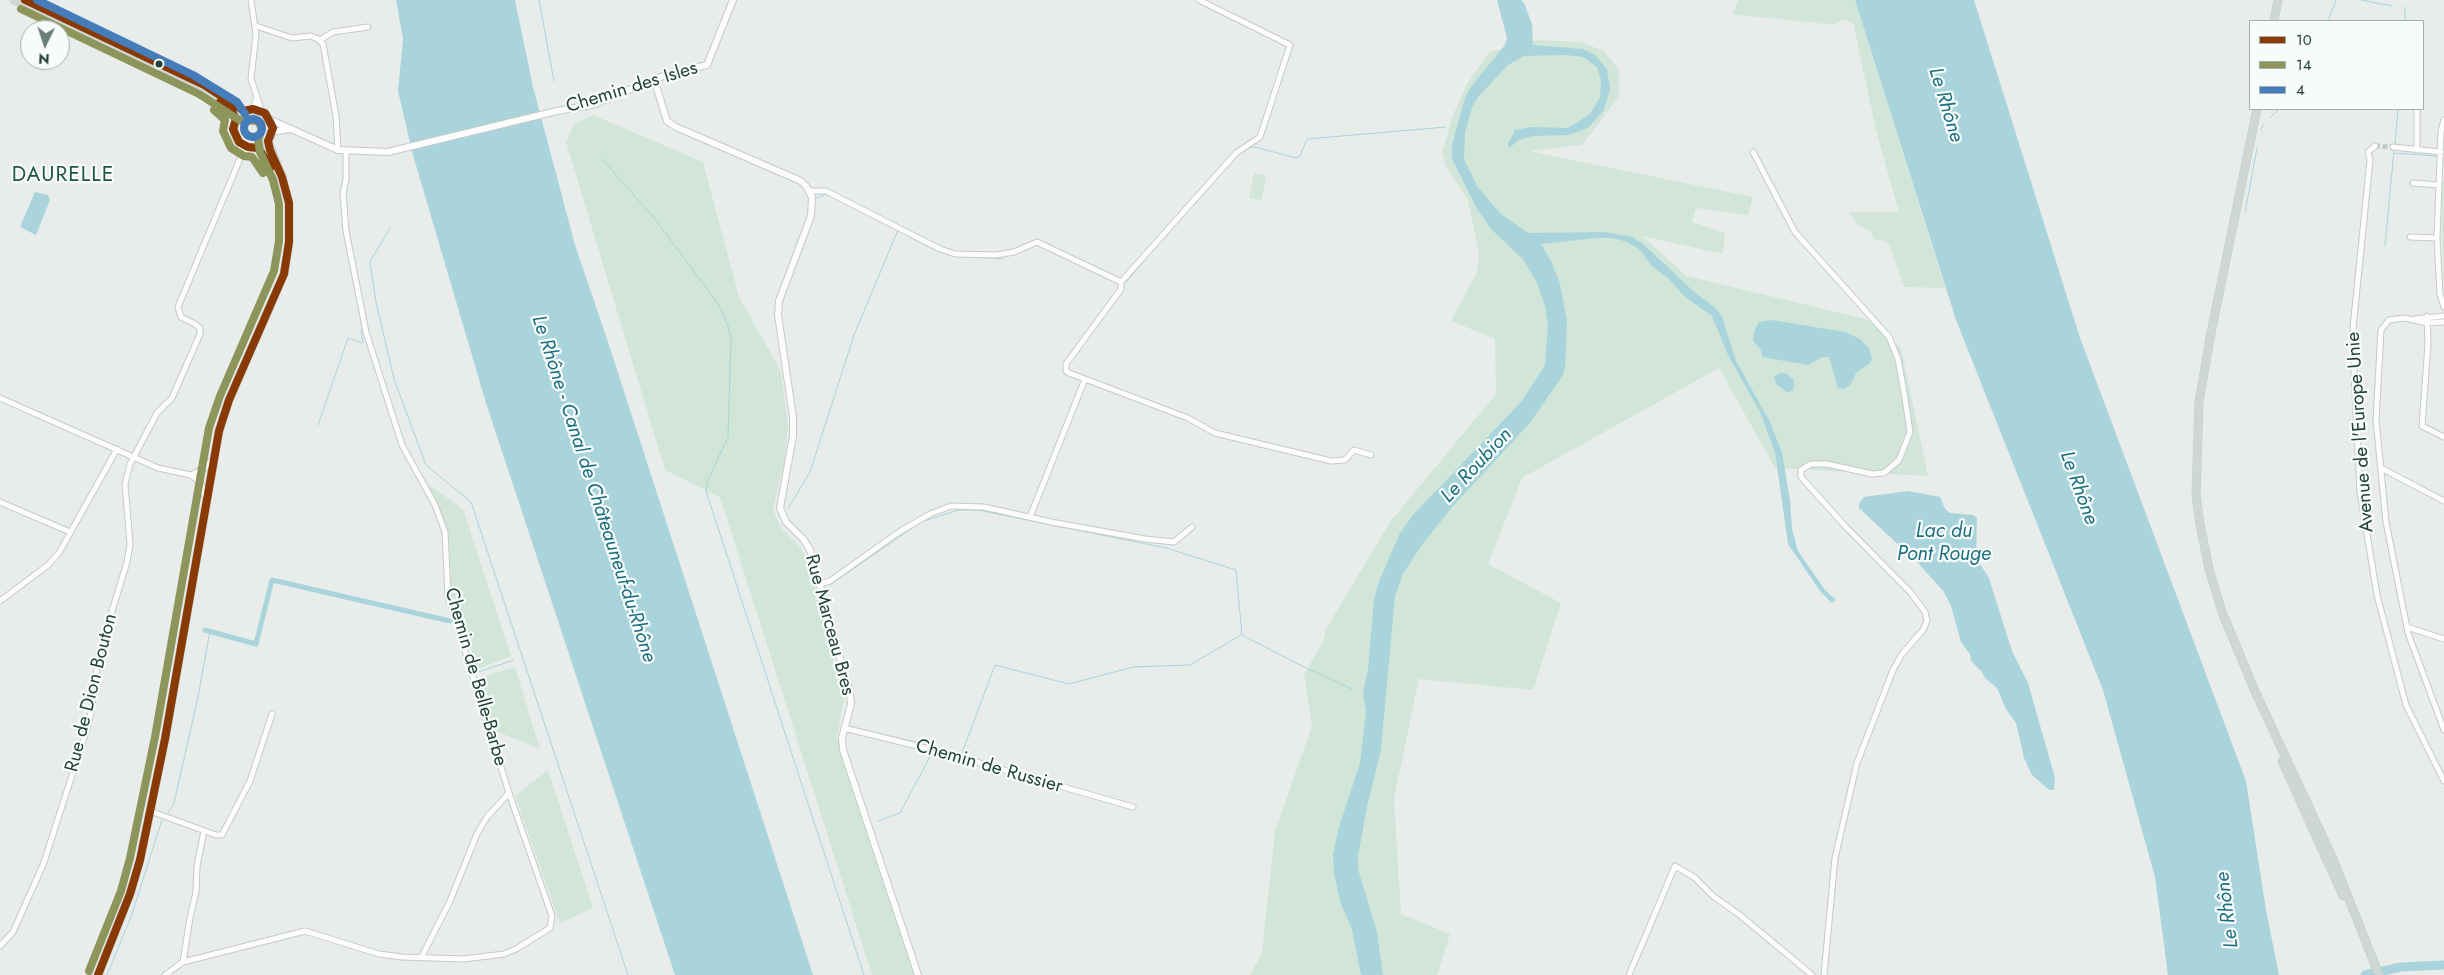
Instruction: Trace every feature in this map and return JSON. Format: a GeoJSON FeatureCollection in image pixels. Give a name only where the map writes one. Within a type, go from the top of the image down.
{"type":"FeatureCollection","features":[{"type":"Feature","properties":{"kind":"main road"},"geometry":{"type":"LineString","coordinates":[[14,0],[188,84],[225,106],[236,119]]}},
{"type":"Feature","properties":{"kind":"main road"},"geometry":{"type":"LineString","coordinates":[[25,0],[204,85],[244,112]]}},
{"type":"Feature","properties":{"kind":"main road"},"geometry":{"type":"LineString","coordinates":[[2274,20],[2278,0]]}},
{"type":"Feature","properties":{"kind":"main road"},"geometry":{"type":"LineString","coordinates":[[254,148],[268,141],[272,132],[270,120],[262,112],[253,109],[244,112],[236,119],[234,129],[239,142],[254,148],[269,161],[281,189],[289,242]]}},
{"type":"Feature","properties":{"kind":"main road"},"geometry":{"type":"LineString","coordinates":[[2257,110],[2210,333],[2199,402],[2196,446],[2196,495],[2208,569],[2222,612],[2288,776],[2336,882],[2364,938],[2379,975]]}},
{"type":"Feature","properties":{"kind":"main road"},"geometry":{"type":"LineString","coordinates":[[98,975],[130,894],[140,860],[165,739],[220,431],[229,400],[280,287],[289,242],[289,202],[282,177],[268,141]]}},
{"type":"Feature","properties":{"kind":"street"},"geometry":{"type":"LineString","coordinates":[[252,0],[256,26],[251,80],[262,112]]}},
{"type":"Feature","properties":{"kind":"street","name":"Chemin des Isles"},"geometry":{"type":"LineString","coordinates":[[270,120],[338,150],[388,152],[592,104],[654,79],[707,65],[734,0]]}},
{"type":"Feature","properties":{"kind":"street"},"geometry":{"type":"LineString","coordinates":[[1199,0],[1290,45],[1260,137],[1236,153],[1121,284],[1066,364],[1066,371],[1188,418],[1215,433],[1331,461],[1346,460],[1354,450],[1371,455]]}},
{"type":"Feature","properties":{"kind":"street"},"geometry":{"type":"LineString","coordinates":[[256,26],[292,38],[311,36],[320,40],[325,54],[336,116],[338,150]]}},
{"type":"Feature","properties":{"kind":"street"},"geometry":{"type":"LineString","coordinates":[[320,40],[333,32],[368,27]]}},
{"type":"Feature","properties":{"kind":"street"},"geometry":{"type":"LineString","coordinates":[[654,79],[667,121],[676,127],[801,181],[810,191],[826,191],[838,196],[934,246],[955,254],[996,255],[1014,252],[1037,242],[1121,284]]}},
{"type":"Feature","properties":{"kind":"street"},"geometry":{"type":"LineString","coordinates":[[253,109],[257,97]]}},
{"type":"Feature","properties":{"kind":"street"},"geometry":{"type":"LineString","coordinates":[[2417,110],[2417,150]]}},
{"type":"Feature","properties":{"kind":"street"},"geometry":{"type":"LineString","coordinates":[[2443,319],[2437,238],[2444,120]]}},
{"type":"Feature","properties":{"kind":"street"},"geometry":{"type":"LineString","coordinates":[[272,132],[292,129]]}},
{"type":"Feature","properties":{"kind":"street"},"geometry":{"type":"LineString","coordinates":[[239,142],[242,154],[254,148]]}},
{"type":"Feature","properties":{"kind":"street","name":"Avenue de l'Europe Unie"},"geometry":{"type":"LineString","coordinates":[[2375,146],[2368,152],[2370,160],[2353,328],[2356,341],[2354,373],[2360,492],[2377,595],[2406,705],[2444,781]]}},
{"type":"Feature","properties":{"kind":"street"},"geometry":{"type":"LineString","coordinates":[[2393,147],[2441,152]]}},
{"type":"Feature","properties":{"kind":"street","name":"Chemin de Belle-Barbe"},"geometry":{"type":"LineString","coordinates":[[346,151],[346,180],[342,193],[346,232],[366,332],[402,445],[435,505],[445,532],[448,596],[509,793],[550,907],[552,923],[550,928],[504,954],[464,959],[421,958]]}},
{"type":"Feature","properties":{"kind":"street"},"geometry":{"type":"LineString","coordinates":[[1752,152],[1795,232],[1889,338],[1898,359],[1910,432],[1899,460],[1884,473],[1872,474],[1827,464],[1811,464],[1801,470],[1801,477],[1846,527],[1911,593],[1925,612],[1927,621],[1923,630],[1902,654],[1893,670],[1860,751],[1835,858],[1824,975]]}},
{"type":"Feature","properties":{"kind":"street","name":"Rue de Dion Bouton"},"geometry":{"type":"LineString","coordinates":[[0,946],[13,932],[43,865],[86,732],[91,713],[99,654],[127,562],[130,544],[125,484],[134,458],[156,413],[172,398],[200,334],[200,328],[181,317],[178,307],[242,154]]}},
{"type":"Feature","properties":{"kind":"street"},"geometry":{"type":"LineString","coordinates":[[2413,183],[2439,185]]}},
{"type":"Feature","properties":{"kind":"street","name":"Rue Marceau Bres"},"geometry":{"type":"LineString","coordinates":[[810,191],[813,205],[811,216],[779,301],[778,315],[793,417],[793,436],[780,508],[786,522],[804,540],[810,550],[850,694],[851,704],[842,738],[843,750],[918,975]]}},
{"type":"Feature","properties":{"kind":"street"},"geometry":{"type":"LineString","coordinates":[[2410,237],[2437,238]]}},
{"type":"Feature","properties":{"kind":"street"},"geometry":{"type":"LineString","coordinates":[[2443,319],[2429,316],[2390,320],[2381,330],[2376,420],[2386,522],[2407,627],[2444,730]]}},
{"type":"Feature","properties":{"kind":"street"},"geometry":{"type":"LineString","coordinates":[[2429,316],[2422,426],[2444,437]]}},
{"type":"Feature","properties":{"kind":"street"},"geometry":{"type":"LineString","coordinates":[[2414,319],[2429,323],[2443,319]]}},
{"type":"Feature","properties":{"kind":"street"},"geometry":{"type":"LineString","coordinates":[[1030,518],[1085,379]]}},
{"type":"Feature","properties":{"kind":"street"},"geometry":{"type":"LineString","coordinates":[[0,398],[158,468],[191,475],[201,483],[206,504]]}},
{"type":"Feature","properties":{"kind":"street"},"geometry":{"type":"LineString","coordinates":[[0,601],[48,565],[59,553],[117,449]]}},
{"type":"Feature","properties":{"kind":"street"},"geometry":{"type":"LineString","coordinates":[[191,475],[204,468],[215,456]]}},
{"type":"Feature","properties":{"kind":"street"},"geometry":{"type":"LineString","coordinates":[[2380,468],[2444,501]]}},
{"type":"Feature","properties":{"kind":"street"},"geometry":{"type":"LineString","coordinates":[[0,502],[70,532]]}},
{"type":"Feature","properties":{"kind":"street"},"geometry":{"type":"LineString","coordinates":[[820,584],[830,581],[899,532],[930,514],[951,506],[984,507],[1030,518],[1144,539],[1174,542],[1192,528]]}},
{"type":"Feature","properties":{"kind":"street"},"geometry":{"type":"LineString","coordinates":[[2407,627],[2444,639]]}},
{"type":"Feature","properties":{"kind":"street"},"geometry":{"type":"LineString","coordinates":[[150,811],[216,836],[222,835],[250,781],[272,714]]}},
{"type":"Feature","properties":{"kind":"street","name":"Chemin de Russier"},"geometry":{"type":"LineString","coordinates":[[844,728],[946,753],[1133,807]]}},
{"type":"Feature","properties":{"kind":"street"},"geometry":{"type":"LineString","coordinates":[[164,975],[183,962],[305,931],[380,954],[421,958],[450,901],[477,834],[487,817],[509,793]]}},
{"type":"Feature","properties":{"kind":"street"},"geometry":{"type":"LineString","coordinates":[[183,962],[196,892],[197,866],[204,831]]}},
{"type":"Feature","properties":{"kind":"street"},"geometry":{"type":"LineString","coordinates":[[1629,975],[1675,866],[1694,877],[1713,896],[1741,916],[1812,975]]}},
{"type":"Feature","properties":{"kind":"green space"},"geometry":{"type":"Polygon","coordinates":[[[1739,0],[1855,0],[1945,288],[1904,287],[1891,249],[1886,241],[1874,239],[1870,230],[1858,225],[1849,212],[1899,212],[1876,130],[1853,23],[1842,19],[1834,25],[1732,14],[1739,0]]]}},
{"type":"Feature","properties":{"kind":"green space"},"geometry":{"type":"Polygon","coordinates":[[[1538,40],[1580,42],[1604,51],[1619,70],[1619,97],[1582,145],[1529,151],[1753,197],[1748,215],[1696,208],[1692,222],[1725,233],[1723,254],[1642,236],[1687,276],[1869,320],[1901,348],[1928,476],[1775,468],[1719,368],[1522,478],[1488,564],[1561,603],[1533,690],[1419,679],[1394,798],[1401,914],[1450,934],[1437,975],[1250,975],[1262,953],[1275,831],[1312,726],[1304,674],[1323,642],[1326,629],[1390,522],[1496,394],[1495,339],[1451,321],[1477,272],[1479,252],[1467,197],[1447,169],[1442,153],[1453,115],[1467,84],[1489,52],[1538,40]]]}},
{"type":"Feature","properties":{"kind":"green space"},"geometry":{"type":"Polygon","coordinates":[[[593,115],[703,162],[739,297],[781,371],[788,427],[785,459],[773,508],[780,527],[801,548],[811,568],[844,700],[837,737],[886,892],[919,975],[872,975],[720,497],[665,470],[566,142],[574,124],[593,115]]]}},
{"type":"Feature","properties":{"kind":"green space"},"geometry":{"type":"Polygon","coordinates":[[[1254,173],[1266,175],[1262,200],[1249,198],[1254,173]]]}},
{"type":"Feature","properties":{"kind":"green space"},"geometry":{"type":"Polygon","coordinates":[[[2444,181],[2444,296],[2442,183],[2444,181]]]}},
{"type":"Feature","properties":{"kind":"green space"},"geometry":{"type":"Polygon","coordinates":[[[428,484],[463,509],[511,656],[478,669],[451,593],[449,534],[428,484]]]}},
{"type":"Feature","properties":{"kind":"green space"},"geometry":{"type":"Polygon","coordinates":[[[515,667],[540,749],[493,730],[476,679],[515,667]]]}},
{"type":"Feature","properties":{"kind":"green space"},"geometry":{"type":"Polygon","coordinates":[[[548,770],[593,908],[560,923],[515,796],[548,770]]]}},
{"type":"Feature","properties":{"kind":"water","name":"Le Rhône - Canal de Châteauneuf-du-Rhône"},"geometry":{"type":"Polygon","coordinates":[[[396,0],[515,0],[533,87],[575,245],[813,975],[675,975],[486,403],[413,155],[398,91],[403,39],[396,0]]]}},
{"type":"Feature","properties":{"kind":"water","name":"Le Roubion"},"geometry":{"type":"Polygon","coordinates":[[[1497,0],[1521,0],[1524,3],[1532,24],[1533,45],[1583,49],[1595,55],[1607,69],[1610,89],[1604,110],[1588,128],[1568,135],[1533,136],[1519,140],[1509,148],[1508,144],[1515,130],[1531,127],[1568,128],[1590,114],[1600,97],[1601,80],[1597,67],[1583,57],[1566,55],[1524,56],[1508,65],[1478,97],[1472,108],[1465,132],[1464,159],[1477,186],[1500,213],[1528,233],[1605,232],[1632,237],[1642,243],[1693,291],[1717,309],[1722,317],[1736,361],[1770,422],[1782,453],[1790,500],[1792,529],[1798,551],[1825,590],[1836,600],[1832,603],[1820,591],[1788,544],[1775,452],[1760,412],[1728,355],[1712,316],[1684,296],[1669,279],[1652,266],[1639,249],[1627,242],[1613,238],[1597,238],[1541,244],[1551,261],[1560,284],[1567,321],[1565,369],[1561,378],[1529,424],[1453,506],[1421,546],[1403,574],[1395,596],[1381,749],[1366,811],[1358,857],[1358,869],[1377,932],[1383,975],[1361,975],[1352,929],[1341,904],[1334,874],[1333,854],[1339,827],[1360,763],[1366,712],[1363,693],[1368,669],[1374,600],[1378,584],[1400,533],[1413,515],[1522,401],[1545,365],[1548,325],[1545,306],[1537,283],[1523,259],[1491,229],[1476,207],[1452,159],[1452,145],[1464,101],[1470,88],[1505,45],[1507,38],[1497,0]]]}},
{"type":"Feature","properties":{"kind":"water","name":"Le Rhône"},"geometry":{"type":"Polygon","coordinates":[[[1855,0],[1974,0],[2080,338],[2246,781],[2266,910],[2279,975],[2168,975],[2155,877],[2103,690],[1956,320],[1855,0]]]}},
{"type":"Feature","properties":{"kind":"water"},"geometry":{"type":"Polygon","coordinates":[[[35,192],[48,195],[50,200],[36,235],[20,227],[35,192]]]}},
{"type":"Feature","properties":{"kind":"water"},"geometry":{"type":"Polygon","coordinates":[[[1772,320],[1845,332],[1860,339],[1869,348],[1872,358],[1870,363],[1856,373],[1850,385],[1844,389],[1838,388],[1829,357],[1822,357],[1808,365],[1762,357],[1761,350],[1753,341],[1754,332],[1759,322],[1772,320]]]}},
{"type":"Feature","properties":{"kind":"water"},"geometry":{"type":"Polygon","coordinates":[[[1781,373],[1787,374],[1794,380],[1793,391],[1787,392],[1776,384],[1774,376],[1781,373]]]}},
{"type":"Feature","properties":{"kind":"water","name":"Lac du Pont Rouge"},"geometry":{"type":"Polygon","coordinates":[[[1908,491],[1940,497],[1945,509],[1950,513],[1973,515],[1977,518],[1976,558],[1989,578],[2012,651],[2028,683],[2055,778],[2054,790],[2049,790],[2032,775],[2024,758],[2016,723],[2006,709],[1997,688],[1985,678],[1971,661],[1970,654],[1961,642],[1951,606],[1944,592],[1919,564],[1859,508],[1859,504],[1864,497],[1908,491]]]}},
{"type":"Feature","properties":{"kind":"waterway"},"geometry":{"type":"LineString","coordinates":[[539,0],[554,81]]}},
{"type":"Feature","properties":{"kind":"waterway"},"geometry":{"type":"LineString","coordinates":[[2328,20],[2336,0]]}},
{"type":"Feature","properties":{"kind":"waterway"},"geometry":{"type":"LineString","coordinates":[[2361,0],[2392,6]]}},
{"type":"Feature","properties":{"kind":"waterway"},"geometry":{"type":"LineString","coordinates":[[2405,7],[2405,20]]}},
{"type":"Feature","properties":{"kind":"waterway"},"geometry":{"type":"LineString","coordinates":[[2270,118],[2278,110]]}},
{"type":"Feature","properties":{"kind":"waterway"},"geometry":{"type":"LineString","coordinates":[[2395,144],[2398,110]]}},
{"type":"Feature","properties":{"kind":"waterway"},"geometry":{"type":"LineString","coordinates":[[2261,129],[2264,124]]}},
{"type":"Feature","properties":{"kind":"waterway"},"geometry":{"type":"LineString","coordinates":[[1248,148],[1255,147],[1296,158],[1300,156],[1307,139],[1446,127]]}},
{"type":"Feature","properties":{"kind":"waterway"},"geometry":{"type":"LineString","coordinates":[[2245,213],[2257,148]]}},
{"type":"Feature","properties":{"kind":"waterway"},"geometry":{"type":"LineString","coordinates":[[2385,246],[2394,150]]}},
{"type":"Feature","properties":{"kind":"waterway"},"geometry":{"type":"LineString","coordinates":[[2394,153],[2436,156]]}},
{"type":"Feature","properties":{"kind":"waterway"},"geometry":{"type":"LineString","coordinates":[[602,159],[655,219],[719,305],[728,326],[731,339],[728,437],[707,482],[706,491],[864,975]]}},
{"type":"Feature","properties":{"kind":"waterway"},"geometry":{"type":"LineString","coordinates":[[1200,198],[1217,178]]}},
{"type":"Feature","properties":{"kind":"waterway"},"geometry":{"type":"LineString","coordinates":[[816,198],[827,194]]}},
{"type":"Feature","properties":{"kind":"waterway"},"geometry":{"type":"LineString","coordinates":[[1182,217],[1198,201]]}},
{"type":"Feature","properties":{"kind":"waterway"},"geometry":{"type":"LineString","coordinates":[[390,228],[370,262],[376,302],[394,379],[426,465],[471,502],[628,975]]}},
{"type":"Feature","properties":{"kind":"waterway"},"geometry":{"type":"LineString","coordinates":[[788,509],[810,472],[854,335],[898,230]]}},
{"type":"Feature","properties":{"kind":"waterway"},"geometry":{"type":"LineString","coordinates":[[904,234],[937,251],[948,254]]}},
{"type":"Feature","properties":{"kind":"waterway"},"geometry":{"type":"LineString","coordinates":[[957,256],[1003,259]]}},
{"type":"Feature","properties":{"kind":"waterway"},"geometry":{"type":"LineString","coordinates":[[1126,282],[1148,256]]}},
{"type":"Feature","properties":{"kind":"waterway"},"geometry":{"type":"LineString","coordinates":[[318,425],[348,338],[363,343],[361,329]]}},
{"type":"Feature","properties":{"kind":"waterway"},"geometry":{"type":"LineString","coordinates":[[830,585],[921,522],[959,510],[978,510],[1166,548],[1236,570],[1242,635],[1352,689]]}},
{"type":"Feature","properties":{"kind":"waterway"},"geometry":{"type":"LineString","coordinates":[[205,630],[256,644],[272,580],[450,621]]}},
{"type":"Feature","properties":{"kind":"waterway"},"geometry":{"type":"LineString","coordinates":[[168,813],[174,803],[198,697],[210,631]]}},
{"type":"Feature","properties":{"kind":"waterway"},"geometry":{"type":"LineString","coordinates":[[864,730],[962,753],[995,665],[1069,684],[1133,667],[1190,665],[1241,635]]}},
{"type":"Feature","properties":{"kind":"waterway"},"geometry":{"type":"LineString","coordinates":[[475,673],[514,660]]}},
{"type":"Feature","properties":{"kind":"waterway"},"geometry":{"type":"LineString","coordinates":[[878,821],[900,813],[932,753]]}},
{"type":"Feature","properties":{"kind":"waterway"},"geometry":{"type":"LineString","coordinates":[[107,975],[131,917],[162,820]]}},
{"type":"Feature","properties":{"kind":"waterway"},"geometry":{"type":"LineString","coordinates":[[2365,975],[2401,967],[2444,965]]}},
{"type":"Feature","properties":{"kind":"tunnel"},"geometry":{"type":"LineString","coordinates":[[2375,146],[2393,147]]}},
{"type":"Feature","properties":{"kind":"transit line","name":"10"},"geometry":{"type":"LineString","coordinates":[[25,0],[204,85],[244,111],[253,109],[265,113],[273,128],[268,141],[270,150],[282,177],[289,203],[289,242],[284,274],[229,400],[219,431],[165,739],[140,860],[130,894],[98,975]]}},
{"type":"Feature","properties":{"kind":"transit line","name":"4"},"geometry":{"type":"LineString","coordinates":[[37,0],[193,75],[237,102],[245,114]]}},
{"type":"Feature","properties":{"kind":"transit line","name":"14"},"geometry":{"type":"LineString","coordinates":[[21,9],[199,94],[239,120],[258,121],[262,129],[258,140],[260,152],[273,180],[279,204],[279,241],[274,271],[220,396],[209,428],[155,737],[130,858],[121,891],[89,971]]}},
{"type":"Feature","properties":{"kind":"transit line","name":"10"},"geometry":{"type":"LineString","coordinates":[[220,102],[231,110],[236,119],[233,129],[239,142],[248,147],[258,148],[271,167]]}},
{"type":"Feature","properties":{"kind":"transit line","name":"14"},"geometry":{"type":"LineString","coordinates":[[214,110],[225,120],[223,131],[231,148],[244,156],[252,157],[263,173]]}},
{"type":"Feature","properties":{"kind":"transit line","name":"4"},"geometry":{"type":"LineString","coordinates":[[253,119],[259,122],[262,128],[259,134],[253,137],[247,134],[244,128],[247,122],[253,119]]}},
{"type":"Feature","properties":{"kind":"district","name":"DAURELLE"},"geometry":{"type":"Point","coordinates":[63,176]}}]}
